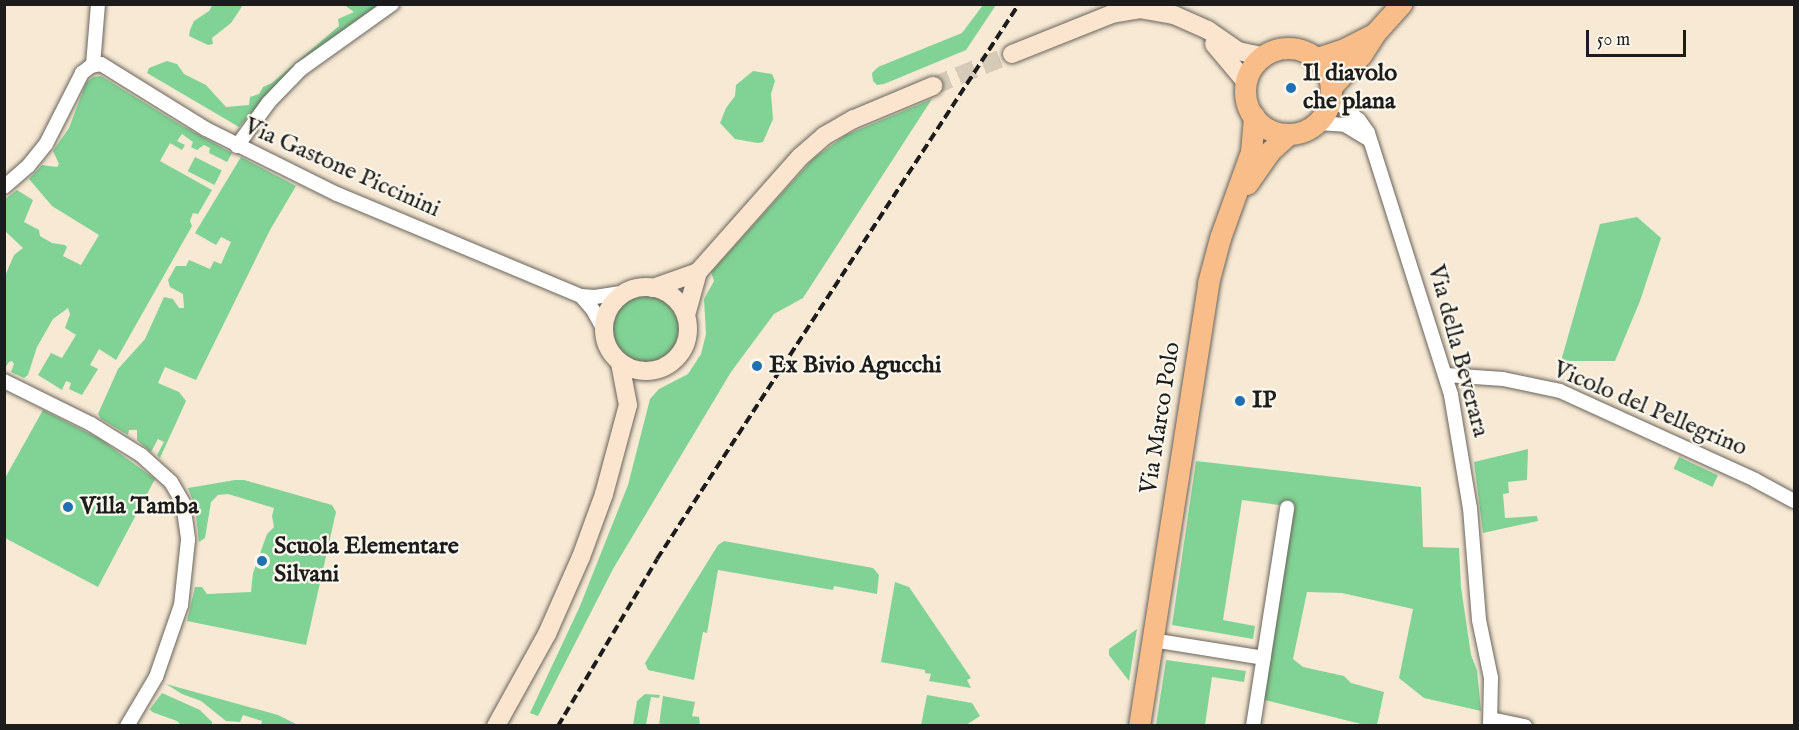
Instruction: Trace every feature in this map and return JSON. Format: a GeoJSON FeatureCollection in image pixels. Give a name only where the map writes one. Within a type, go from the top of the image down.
{"type":"FeatureCollection","features":[{"type":"Feature","properties":{"kind":"main road"},"geometry":{"type":"LineString","coordinates":[[1331,92],[1361,55],[1376,32],[1401,4]]}},
{"type":"Feature","properties":{"kind":"main road"},"geometry":{"type":"LineString","coordinates":[[1317,58],[1342,50],[1376,32]]}},
{"type":"Feature","properties":{"kind":"main road"},"geometry":{"type":"LineString","coordinates":[[1288,47],[1304,50],[1317,58],[1326,69],[1331,92],[1328,108],[1318,123],[1306,130],[1289,134],[1268,129],[1254,116],[1246,99],[1246,82],[1252,66],[1262,56],[1288,47]]}},
{"type":"Feature","properties":{"kind":"main road","name":"Via Marco Polo"},"geometry":{"type":"LineString","coordinates":[[1139,726],[1208,283],[1220,238],[1233,208],[1252,147],[1254,116]]}},
{"type":"Feature","properties":{"kind":"main road","name":"Via Marco Polo"},"geometry":{"type":"LineString","coordinates":[[1233,208],[1270,151],[1289,134]]}},
{"type":"Feature","properties":{"kind":"street"},"geometry":{"type":"LineString","coordinates":[[4,187],[42,149],[61,118],[79,77],[93,65],[98,4]]}},
{"type":"Feature","properties":{"kind":"street"},"geometry":{"type":"LineString","coordinates":[[237,146],[269,102],[301,69],[392,4]]}},
{"type":"Feature","properties":{"kind":"street"},"geometry":{"type":"LineString","coordinates":[[1012,54],[1118,12],[1153,10],[1188,20],[1208,30],[1238,51],[1262,56]]}},
{"type":"Feature","properties":{"kind":"street"},"geometry":{"type":"LineString","coordinates":[[1188,20],[1228,58],[1246,82]]}},
{"type":"Feature","properties":{"kind":"street","name":"Via Gastone Piccinini"},"geometry":{"type":"LineString","coordinates":[[93,65],[109,67],[177,112],[237,146],[337,194],[580,296],[594,297],[626,292]]}},
{"type":"Feature","properties":{"kind":"street"},"geometry":{"type":"LineString","coordinates":[[620,363],[633,369],[654,370],[669,365],[684,347],[688,335],[686,315],[698,272],[792,165],[816,143],[864,113],[933,86]]}},
{"type":"Feature","properties":{"kind":"street","name":"Via della Beverara"},"geometry":{"type":"LineString","coordinates":[[1331,92],[1365,127],[1446,375],[1455,413],[1470,508],[1479,620],[1491,685],[1491,722],[1525,726]]}},
{"type":"Feature","properties":{"kind":"street"},"geometry":{"type":"LineString","coordinates":[[1318,123],[1345,125],[1371,142]]}},
{"type":"Feature","properties":{"kind":"street"},"geometry":{"type":"LineString","coordinates":[[628,405],[620,363],[608,347],[604,330],[608,312],[615,300],[626,292],[639,288],[653,288],[698,272]]}},
{"type":"Feature","properties":{"kind":"street"},"geometry":{"type":"LineString","coordinates":[[653,288],[674,297],[686,315]]}},
{"type":"Feature","properties":{"kind":"street","name":"Via Gastone Piccinini"},"geometry":{"type":"LineString","coordinates":[[580,296],[593,310],[604,330]]}},
{"type":"Feature","properties":{"kind":"street"},"geometry":{"type":"LineString","coordinates":[[496,726],[539,650],[574,575],[604,494],[628,405],[639,387],[654,370]]}},
{"type":"Feature","properties":{"kind":"street","name":"Vicolo del Pellegrino"},"geometry":{"type":"LineString","coordinates":[[1446,375],[1503,379],[1560,391],[1755,480],[1794,501]]}},
{"type":"Feature","properties":{"kind":"street"},"geometry":{"type":"LineString","coordinates":[[4,381],[78,418],[141,455],[171,482],[183,503],[188,540],[181,605],[156,678],[126,726]]}},
{"type":"Feature","properties":{"kind":"street"},"geometry":{"type":"LineString","coordinates":[[1252,726],[1287,508]]}},
{"type":"Feature","properties":{"kind":"street"},"geometry":{"type":"LineString","coordinates":[[1152,640],[1264,658]]}},
{"type":"Feature","properties":{"kind":"green space"},"geometry":{"type":"Polygon","coordinates":[[[213,4],[243,5],[231,23],[212,38],[213,44],[208,45],[189,36],[194,21],[209,11],[213,4]]]}},
{"type":"Feature","properties":{"kind":"green space"},"geometry":{"type":"Polygon","coordinates":[[[344,5],[380,5],[272,90],[239,127],[147,73],[149,68],[167,61],[177,64],[184,74],[206,85],[226,107],[249,105],[250,97],[259,94],[263,87],[272,83],[339,26],[338,19],[354,12],[344,5]]]}},
{"type":"Feature","properties":{"kind":"green space"},"geometry":{"type":"Polygon","coordinates":[[[983,5],[996,5],[966,50],[884,84],[877,85],[873,81],[872,73],[878,67],[962,33],[983,5]]]}},
{"type":"Feature","properties":{"kind":"green space"},"geometry":{"type":"Polygon","coordinates":[[[753,71],[772,74],[775,81],[771,94],[773,119],[763,142],[758,143],[735,139],[720,123],[726,108],[735,96],[736,85],[753,71]]]}},
{"type":"Feature","properties":{"kind":"green space"},"geometry":{"type":"Polygon","coordinates":[[[101,76],[232,153],[227,162],[209,153],[210,148],[204,145],[197,150],[191,147],[193,142],[182,134],[177,141],[185,145],[182,150],[170,143],[160,161],[212,190],[198,214],[193,213],[190,221],[192,226],[116,360],[99,349],[90,365],[98,369],[82,395],[69,389],[71,383],[66,381],[62,390],[38,375],[51,353],[62,358],[76,335],[65,328],[70,314],[68,308],[53,319],[37,347],[28,375],[24,378],[11,372],[14,364],[12,361],[5,368],[5,276],[14,255],[23,248],[5,231],[5,199],[17,190],[33,200],[24,222],[39,230],[40,236],[52,243],[65,245],[67,247],[63,256],[81,265],[99,235],[52,206],[29,179],[42,165],[57,167],[59,164],[53,151],[69,128],[86,83],[93,77],[101,76]]]}},
{"type":"Feature","properties":{"kind":"green space"},"geometry":{"type":"Polygon","coordinates":[[[932,99],[803,298],[774,314],[731,372],[613,569],[538,716],[530,713],[580,606],[628,485],[650,399],[659,389],[688,374],[701,354],[706,334],[704,299],[714,281],[711,272],[814,158],[846,135],[932,99]]]}},
{"type":"Feature","properties":{"kind":"green space"},"geometry":{"type":"Polygon","coordinates":[[[195,157],[222,171],[214,185],[188,171],[195,157]]]}},
{"type":"Feature","properties":{"kind":"green space"},"geometry":{"type":"Polygon","coordinates":[[[241,157],[296,186],[270,230],[196,380],[165,367],[158,383],[179,392],[186,401],[160,458],[157,455],[164,442],[158,439],[151,452],[137,440],[137,430],[129,430],[128,435],[101,419],[98,414],[118,369],[145,339],[164,297],[173,299],[179,308],[184,308],[183,294],[170,287],[168,280],[176,266],[186,266],[189,260],[210,269],[214,261],[221,264],[231,242],[221,237],[216,245],[195,233],[241,157]]]}},
{"type":"Feature","properties":{"kind":"green space"},"geometry":{"type":"Polygon","coordinates":[[[1637,217],[1661,238],[1640,301],[1615,361],[1561,361],[1600,224],[1637,217]]]}},
{"type":"Feature","properties":{"kind":"green space"},"geometry":{"type":"Polygon","coordinates":[[[646,295],[659,298],[670,305],[677,316],[680,329],[677,342],[670,353],[659,360],[646,363],[633,360],[622,353],[615,342],[612,329],[615,316],[622,305],[633,298],[646,295]]]}},
{"type":"Feature","properties":{"kind":"green space"},"geometry":{"type":"Polygon","coordinates":[[[43,410],[100,439],[155,479],[98,587],[5,538],[5,478],[43,410]]]}},
{"type":"Feature","properties":{"kind":"green space"},"geometry":{"type":"Polygon","coordinates":[[[1528,449],[1527,480],[1508,482],[1509,493],[1503,494],[1505,518],[1537,516],[1538,521],[1483,533],[1474,462],[1528,449]]]}},
{"type":"Feature","properties":{"kind":"green space"},"geometry":{"type":"Polygon","coordinates":[[[1679,457],[1718,475],[1712,487],[1674,469],[1679,457]]]}},
{"type":"Feature","properties":{"kind":"green space"},"geometry":{"type":"Polygon","coordinates":[[[1196,461],[1421,487],[1423,547],[1459,548],[1461,587],[1471,655],[1477,670],[1481,711],[1424,698],[1399,678],[1413,609],[1342,593],[1307,592],[1293,659],[1303,667],[1344,676],[1351,683],[1384,692],[1377,725],[1365,725],[1261,699],[1293,507],[1242,500],[1223,620],[1255,626],[1253,639],[1172,625],[1196,461]]]}},
{"type":"Feature","properties":{"kind":"green space","name":"Scuola Elementare Silvani"},"geometry":{"type":"Polygon","coordinates":[[[244,480],[332,505],[336,512],[306,645],[187,621],[195,587],[202,587],[207,594],[251,592],[253,573],[267,534],[274,527],[272,516],[274,508],[228,494],[218,495],[211,502],[205,538],[199,542],[195,506],[188,488],[244,480]]]}},
{"type":"Feature","properties":{"kind":"green space"},"geometry":{"type":"Polygon","coordinates":[[[724,541],[873,568],[879,575],[877,594],[834,586],[833,590],[718,570],[707,633],[703,632],[694,680],[648,670],[645,663],[718,545],[724,541]]]}},
{"type":"Feature","properties":{"kind":"green space"},"geometry":{"type":"Polygon","coordinates":[[[895,582],[909,587],[971,678],[967,680],[971,688],[929,681],[931,674],[925,673],[925,670],[881,662],[895,582]]]}},
{"type":"Feature","properties":{"kind":"green space"},"geometry":{"type":"Polygon","coordinates":[[[1137,629],[1129,681],[1109,655],[1109,649],[1137,629]]]}},
{"type":"Feature","properties":{"kind":"green space"},"geometry":{"type":"Polygon","coordinates":[[[1166,660],[1246,671],[1244,682],[1212,677],[1205,725],[1156,725],[1166,660]]]}},
{"type":"Feature","properties":{"kind":"green space"},"geometry":{"type":"Polygon","coordinates":[[[166,684],[278,715],[298,725],[261,725],[262,721],[243,715],[240,722],[226,721],[201,701],[182,694],[166,684]]]}},
{"type":"Feature","properties":{"kind":"green space"},"geometry":{"type":"Polygon","coordinates":[[[162,693],[200,710],[212,722],[212,725],[181,725],[177,721],[152,712],[150,709],[162,693]]]}},
{"type":"Feature","properties":{"kind":"green space"},"geometry":{"type":"Polygon","coordinates":[[[645,694],[660,695],[659,698],[651,697],[646,725],[633,725],[637,701],[645,694]]]}},
{"type":"Feature","properties":{"kind":"green space"},"geometry":{"type":"Polygon","coordinates":[[[927,695],[972,703],[980,716],[966,725],[921,725],[927,695]]]}},
{"type":"Feature","properties":{"kind":"green space"},"geometry":{"type":"Polygon","coordinates":[[[663,696],[695,702],[692,716],[699,717],[700,725],[659,725],[663,696]]]}},
{"type":"Feature","properties":{"kind":"tunnel"},"geometry":{"type":"LineString","coordinates":[[933,86],[1012,54]]}},
{"type":"Feature","properties":{"kind":"railway"},"geometry":{"type":"LineString","coordinates":[[558,726],[657,559],[1019,4]]}},
{"type":"Feature","properties":{"kind":"place","name":"Il diavolo che plana"},"geometry":{"type":"Point","coordinates":[1291,88]}},
{"type":"Feature","properties":{"kind":"place","name":"Ex Bivio Agucchi"},"geometry":{"type":"Point","coordinates":[757,366]}},
{"type":"Feature","properties":{"kind":"place","name":"IP"},"geometry":{"type":"Point","coordinates":[1240,401]}},
{"type":"Feature","properties":{"kind":"place","name":"Villa Tamba"},"geometry":{"type":"Point","coordinates":[68,507]}},
{"type":"Feature","properties":{"kind":"place","name":"Scuola Elementare Silvani"},"geometry":{"type":"Point","coordinates":[262,561]}}]}
